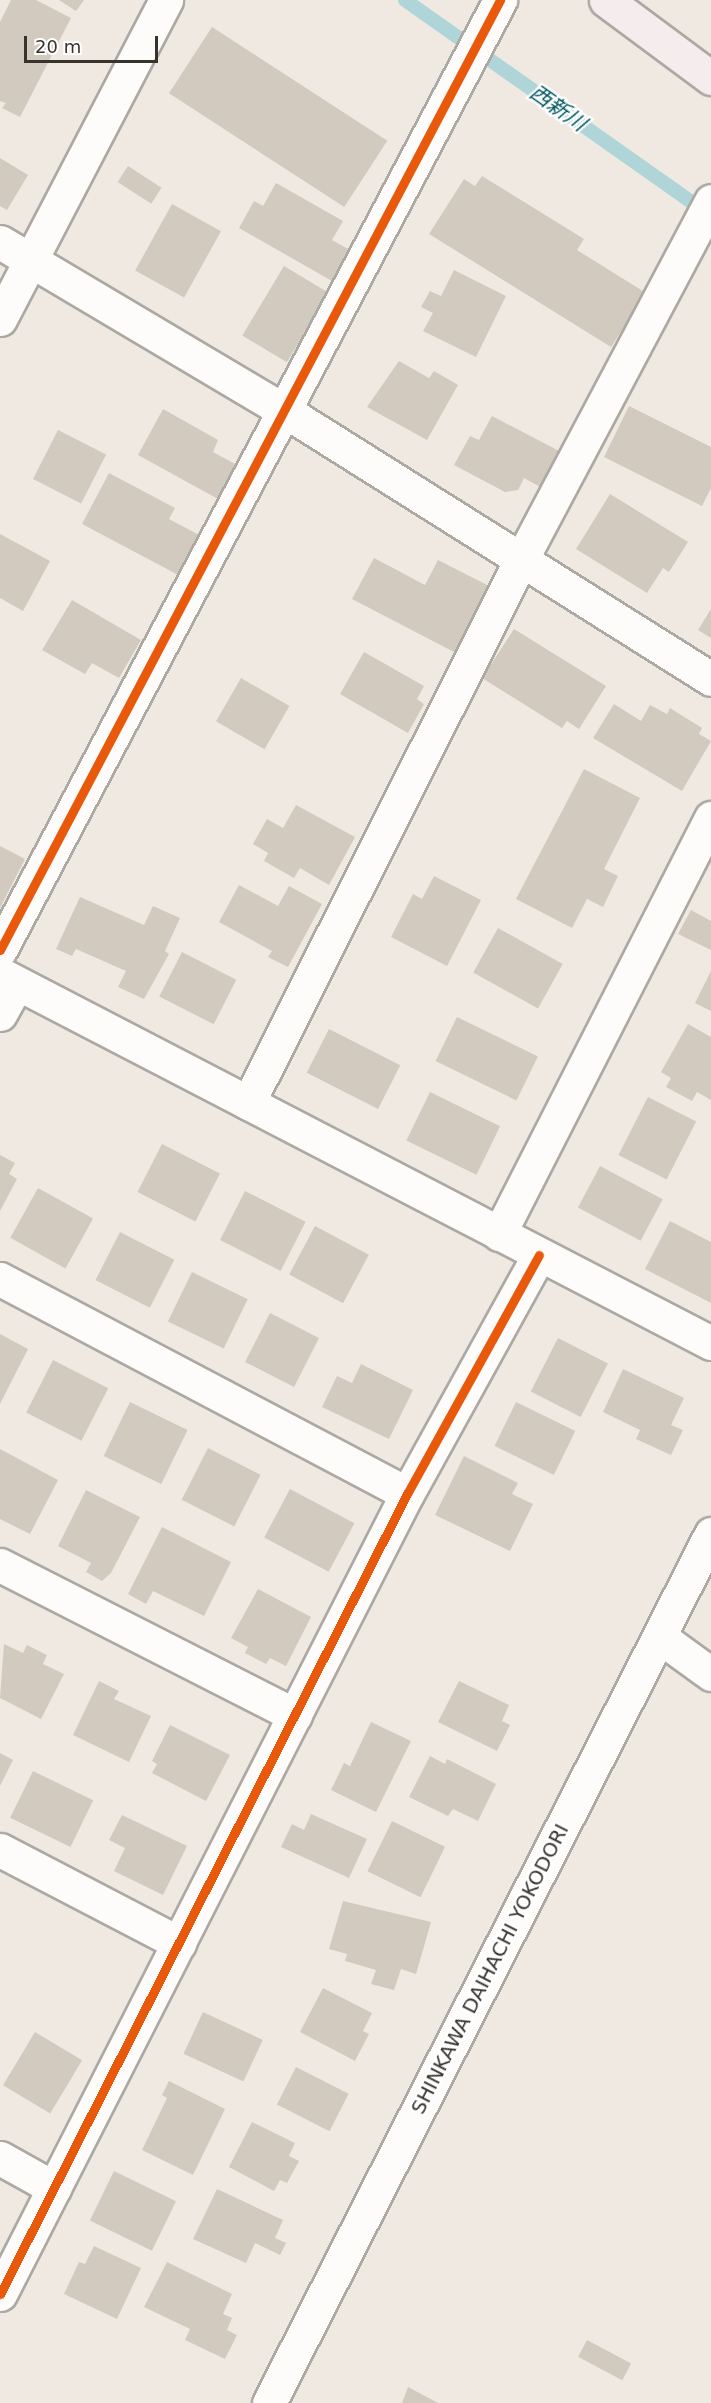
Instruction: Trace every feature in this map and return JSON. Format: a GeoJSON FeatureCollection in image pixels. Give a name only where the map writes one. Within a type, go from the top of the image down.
{"type":"FeatureCollection","features":[{"type":"Feature","properties":{"kind":"main road"},"geometry":{"type":"LineString","coordinates":[[606,0],[711,78]]}},
{"type":"Feature","properties":{"kind":"street"},"geometry":{"type":"LineString","coordinates":[[0,319],[166,0]]}},
{"type":"Feature","properties":{"kind":"street"},"geometry":{"type":"LineString","coordinates":[[0,950],[494,10]]}},
{"type":"Feature","properties":{"kind":"street"},"geometry":{"type":"LineString","coordinates":[[248,1103],[521,560],[711,201]]}},
{"type":"Feature","properties":{"kind":"street"},"geometry":{"type":"LineString","coordinates":[[0,242],[285,411],[711,679]]}},
{"type":"Feature","properties":{"kind":"street"},"geometry":{"type":"LineString","coordinates":[[499,1234],[711,818]]}},
{"type":"Feature","properties":{"kind":"street"},"geometry":{"type":"LineString","coordinates":[[0,1014],[8,979],[711,1343]]}},
{"type":"Feature","properties":{"kind":"street"},"geometry":{"type":"LineString","coordinates":[[0,2294],[407,1494],[539,1255]]}},
{"type":"Feature","properties":{"kind":"street"},"geometry":{"type":"LineString","coordinates":[[0,1279],[407,1494]]}},
{"type":"Feature","properties":{"kind":"street","name":"SHINKAWA DAIHACHI YOKODORI"},"geometry":{"type":"LineString","coordinates":[[269,2403],[711,1534]]}},
{"type":"Feature","properties":{"kind":"street"},"geometry":{"type":"LineString","coordinates":[[0,1565],[295,1715]]}},
{"type":"Feature","properties":{"kind":"street"},"geometry":{"type":"LineString","coordinates":[[660,1637],[711,1674]]}},
{"type":"Feature","properties":{"kind":"street"},"geometry":{"type":"LineString","coordinates":[[0,1850],[179,1943]]}},
{"type":"Feature","properties":{"kind":"street"},"geometry":{"type":"LineString","coordinates":[[0,2158],[54,2188]]}},
{"type":"Feature","properties":{"kind":"building"},"geometry":{"type":"Polygon","coordinates":[[[11,0],[36,0],[71,18],[20,117],[2,108],[6,103],[0,101],[0,22],[11,0]]]}},
{"type":"Feature","properties":{"kind":"building"},"geometry":{"type":"Polygon","coordinates":[[[59,0],[84,0],[76,11],[59,0]]]}},
{"type":"Feature","properties":{"kind":"building"},"geometry":{"type":"Polygon","coordinates":[[[212,27],[387,141],[344,207],[169,93],[212,27]]]}},
{"type":"Feature","properties":{"kind":"building"},"geometry":{"type":"Polygon","coordinates":[[[0,158],[28,175],[7,210],[0,206],[0,158]]]}},
{"type":"Feature","properties":{"kind":"building"},"geometry":{"type":"Polygon","coordinates":[[[128,166],[162,188],[151,204],[118,182],[128,166]]]}},
{"type":"Feature","properties":{"kind":"building"},"geometry":{"type":"Polygon","coordinates":[[[482,176],[584,239],[577,250],[646,293],[611,347],[429,234],[464,179],[475,186],[482,176]]]}},
{"type":"Feature","properties":{"kind":"building"},"geometry":{"type":"Polygon","coordinates":[[[276,183],[343,221],[332,240],[350,250],[332,281],[239,228],[254,201],[263,206],[276,183]]]}},
{"type":"Feature","properties":{"kind":"building"},"geometry":{"type":"Polygon","coordinates":[[[172,204],[221,231],[184,298],[135,270],[172,204]]]}},
{"type":"Feature","properties":{"kind":"building"},"geometry":{"type":"Polygon","coordinates":[[[284,266],[329,293],[287,362],[242,335],[284,266]]]}},
{"type":"Feature","properties":{"kind":"building"},"geometry":{"type":"Polygon","coordinates":[[[454,270],[506,296],[476,357],[423,331],[433,313],[421,307],[430,291],[441,296],[454,270]]]}},
{"type":"Feature","properties":{"kind":"building"},"geometry":{"type":"Polygon","coordinates":[[[399,361],[429,378],[434,371],[458,385],[427,440],[367,407],[399,361]]]}},
{"type":"Feature","properties":{"kind":"building"},"geometry":{"type":"Polygon","coordinates":[[[629,406],[711,447],[711,488],[702,506],[604,457],[629,406]]]}},
{"type":"Feature","properties":{"kind":"building"},"geometry":{"type":"Polygon","coordinates":[[[163,409],[218,440],[213,452],[237,465],[218,499],[138,455],[163,409]]]}},
{"type":"Feature","properties":{"kind":"building"},"geometry":{"type":"Polygon","coordinates":[[[492,416],[563,453],[544,489],[524,478],[518,490],[505,492],[454,465],[470,436],[479,440],[492,416]]]}},
{"type":"Feature","properties":{"kind":"building"},"geometry":{"type":"Polygon","coordinates":[[[58,430],[106,455],[81,504],[33,479],[58,430]]]}},
{"type":"Feature","properties":{"kind":"building"},"geometry":{"type":"Polygon","coordinates":[[[109,473],[175,508],[169,519],[203,537],[182,577],[82,524],[109,473]]]}},
{"type":"Feature","properties":{"kind":"building"},"geometry":{"type":"Polygon","coordinates":[[[610,494],[688,542],[669,572],[663,568],[647,593],[576,549],[610,494]]]}},
{"type":"Feature","properties":{"kind":"building"},"geometry":{"type":"Polygon","coordinates":[[[0,534],[50,561],[23,611],[0,598],[0,534]]]}},
{"type":"Feature","properties":{"kind":"building"},"geometry":{"type":"Polygon","coordinates":[[[374,558],[425,585],[438,560],[489,586],[454,652],[352,599],[374,558]]]}},
{"type":"Feature","properties":{"kind":"building"},"geometry":{"type":"Polygon","coordinates":[[[72,600],[141,640],[119,678],[92,663],[85,674],[42,650],[72,600]]]}},
{"type":"Feature","properties":{"kind":"building"},"geometry":{"type":"Polygon","coordinates":[[[711,609],[711,638],[698,630],[711,609]]]}},
{"type":"Feature","properties":{"kind":"building"},"geometry":{"type":"Polygon","coordinates":[[[514,629],[606,686],[579,729],[567,721],[562,728],[482,678],[514,629]]]}},
{"type":"Feature","properties":{"kind":"building"},"geometry":{"type":"Polygon","coordinates":[[[364,652],[424,686],[417,699],[424,704],[408,733],[340,694],[364,652]]]}},
{"type":"Feature","properties":{"kind":"building"},"geometry":{"type":"Polygon","coordinates":[[[241,678],[289,706],[264,749],[216,721],[241,678]]]}},
{"type":"Feature","properties":{"kind":"building"},"geometry":{"type":"Polygon","coordinates":[[[614,704],[641,721],[650,705],[667,714],[670,708],[702,728],[699,734],[711,741],[682,791],[593,738],[614,704]]]}},
{"type":"Feature","properties":{"kind":"building"},"geometry":{"type":"Polygon","coordinates":[[[584,769],[640,798],[604,869],[618,876],[603,907],[587,899],[572,928],[516,899],[584,769]]]}},
{"type":"Feature","properties":{"kind":"building"},"geometry":{"type":"Polygon","coordinates":[[[296,805],[355,837],[329,885],[300,868],[294,878],[264,861],[268,853],[253,844],[267,819],[283,828],[296,805]]]}},
{"type":"Feature","properties":{"kind":"building"},"geometry":{"type":"Polygon","coordinates":[[[0,846],[25,859],[0,908],[0,846]]]}},
{"type":"Feature","properties":{"kind":"building"},"geometry":{"type":"Polygon","coordinates":[[[434,876],[481,900],[447,966],[391,937],[413,894],[422,899],[434,876]]]}},
{"type":"Feature","properties":{"kind":"building"},"geometry":{"type":"Polygon","coordinates":[[[239,885],[278,906],[289,886],[322,904],[288,967],[268,957],[272,951],[219,922],[239,885]]]}},
{"type":"Feature","properties":{"kind":"building"},"geometry":{"type":"Polygon","coordinates":[[[80,897],[144,925],[153,906],[180,918],[165,951],[169,954],[144,999],[118,987],[126,971],[76,949],[72,956],[56,949],[80,897]]]}},
{"type":"Feature","properties":{"kind":"building"},"geometry":{"type":"Polygon","coordinates":[[[691,910],[711,921],[711,950],[678,934],[691,910]]]}},
{"type":"Feature","properties":{"kind":"building"},"geometry":{"type":"Polygon","coordinates":[[[498,928],[563,964],[538,1008],[473,973],[498,928]]]}},
{"type":"Feature","properties":{"kind":"building"},"geometry":{"type":"Polygon","coordinates":[[[182,952],[236,980],[214,1024],[159,997],[182,952]]]}},
{"type":"Feature","properties":{"kind":"building"},"geometry":{"type":"Polygon","coordinates":[[[711,971],[711,1011],[695,1003],[711,971]]]}},
{"type":"Feature","properties":{"kind":"building"},"geometry":{"type":"Polygon","coordinates":[[[457,1017],[538,1056],[516,1100],[436,1061],[457,1017]]]}},
{"type":"Feature","properties":{"kind":"building"},"geometry":{"type":"Polygon","coordinates":[[[688,1024],[711,1037],[711,1100],[697,1092],[692,1101],[666,1087],[671,1078],[661,1072],[688,1024]]]}},
{"type":"Feature","properties":{"kind":"building"},"geometry":{"type":"Polygon","coordinates":[[[329,1029],[400,1065],[378,1109],[307,1073],[329,1029]]]}},
{"type":"Feature","properties":{"kind":"building"},"geometry":{"type":"Polygon","coordinates":[[[430,1092],[500,1126],[476,1175],[406,1141],[430,1092]]]}},
{"type":"Feature","properties":{"kind":"building"},"geometry":{"type":"Polygon","coordinates":[[[648,1097],[696,1122],[667,1179],[618,1155],[648,1097]]]}},
{"type":"Feature","properties":{"kind":"building"},"geometry":{"type":"Polygon","coordinates":[[[162,1144],[220,1174],[195,1222],[137,1192],[162,1144]]]}},
{"type":"Feature","properties":{"kind":"building"},"geometry":{"type":"Polygon","coordinates":[[[0,1155],[15,1163],[9,1174],[17,1179],[0,1211],[0,1155]]]}},
{"type":"Feature","properties":{"kind":"building"},"geometry":{"type":"Polygon","coordinates":[[[600,1166],[663,1199],[641,1241],[578,1207],[600,1166]]]}},
{"type":"Feature","properties":{"kind":"building"},"geometry":{"type":"Polygon","coordinates":[[[38,1188],[93,1219],[65,1268],[10,1238],[38,1188]]]}},
{"type":"Feature","properties":{"kind":"building"},"geometry":{"type":"Polygon","coordinates":[[[245,1191],[306,1222],[281,1271],[220,1240],[245,1191]]]}},
{"type":"Feature","properties":{"kind":"building"},"geometry":{"type":"Polygon","coordinates":[[[670,1221],[711,1242],[711,1303],[645,1269],[670,1221]]]}},
{"type":"Feature","properties":{"kind":"building"},"geometry":{"type":"Polygon","coordinates":[[[315,1226],[369,1255],[343,1303],[289,1275],[315,1226]]]}},
{"type":"Feature","properties":{"kind":"building"},"geometry":{"type":"Polygon","coordinates":[[[120,1232],[174,1260],[150,1308],[95,1280],[120,1232]]]}},
{"type":"Feature","properties":{"kind":"building"},"geometry":{"type":"Polygon","coordinates":[[[192,1272],[248,1299],[224,1349],[168,1321],[192,1272]]]}},
{"type":"Feature","properties":{"kind":"building"},"geometry":{"type":"Polygon","coordinates":[[[270,1313],[319,1338],[294,1387],[245,1362],[270,1313]]]}},
{"type":"Feature","properties":{"kind":"building"},"geometry":{"type":"Polygon","coordinates":[[[0,1334],[28,1349],[0,1404],[0,1334]]]}},
{"type":"Feature","properties":{"kind":"building"},"geometry":{"type":"Polygon","coordinates":[[[558,1338],[608,1363],[581,1417],[531,1391],[558,1338]]]}},
{"type":"Feature","properties":{"kind":"building"},"geometry":{"type":"Polygon","coordinates":[[[53,1360],[108,1388],[81,1441],[26,1413],[53,1360]]]}},
{"type":"Feature","properties":{"kind":"building"},"geometry":{"type":"Polygon","coordinates":[[[361,1364],[413,1390],[389,1439],[322,1407],[337,1376],[352,1383],[361,1364]]]}},
{"type":"Feature","properties":{"kind":"building"},"geometry":{"type":"Polygon","coordinates":[[[623,1369],[684,1398],[671,1425],[683,1430],[671,1455],[636,1439],[640,1430],[603,1412],[623,1369]]]}},
{"type":"Feature","properties":{"kind":"building"},"geometry":{"type":"Polygon","coordinates":[[[130,1402],[188,1430],[161,1484],[104,1456],[130,1402]]]}},
{"type":"Feature","properties":{"kind":"building"},"geometry":{"type":"Polygon","coordinates":[[[516,1402],[575,1431],[554,1475],[495,1446],[516,1402]]]}},
{"type":"Feature","properties":{"kind":"building"},"geometry":{"type":"Polygon","coordinates":[[[208,1448],[261,1475],[234,1526],[182,1500],[208,1448]]]}},
{"type":"Feature","properties":{"kind":"building"},"geometry":{"type":"Polygon","coordinates":[[[0,1449],[58,1480],[30,1534],[0,1519],[0,1449]]]}},
{"type":"Feature","properties":{"kind":"building"},"geometry":{"type":"Polygon","coordinates":[[[464,1456],[518,1483],[512,1494],[533,1504],[510,1551],[435,1515],[464,1456]]]}},
{"type":"Feature","properties":{"kind":"building"},"geometry":{"type":"Polygon","coordinates":[[[290,1489],[354,1523],[329,1572],[264,1538],[290,1489]]]}},
{"type":"Feature","properties":{"kind":"building"},"geometry":{"type":"Polygon","coordinates":[[[86,1490],[140,1517],[111,1573],[102,1581],[86,1572],[91,1563],[58,1546],[86,1490]]]}},
{"type":"Feature","properties":{"kind":"building"},"geometry":{"type":"Polygon","coordinates":[[[162,1527],[231,1562],[204,1616],[153,1591],[146,1604],[128,1594],[162,1527]]]}},
{"type":"Feature","properties":{"kind":"building"},"geometry":{"type":"Polygon","coordinates":[[[258,1589],[311,1617],[286,1666],[270,1658],[266,1664],[245,1653],[248,1647],[231,1638],[258,1589]]]}},
{"type":"Feature","properties":{"kind":"building"},"geometry":{"type":"Polygon","coordinates":[[[4,1644],[23,1653],[27,1645],[47,1655],[43,1664],[64,1674],[41,1719],[0,1698],[4,1644]]]}},
{"type":"Feature","properties":{"kind":"building"},"geometry":{"type":"Polygon","coordinates":[[[99,1681],[119,1691],[114,1699],[151,1716],[129,1762],[73,1735],[99,1681]]]}},
{"type":"Feature","properties":{"kind":"building"},"geometry":{"type":"Polygon","coordinates":[[[459,1681],[509,1705],[502,1721],[510,1725],[497,1751],[438,1722],[459,1681]]]}},
{"type":"Feature","properties":{"kind":"building"},"geometry":{"type":"Polygon","coordinates":[[[371,1722],[411,1741],[376,1812],[331,1790],[344,1763],[350,1766],[371,1722]]]}},
{"type":"Feature","properties":{"kind":"building"},"geometry":{"type":"Polygon","coordinates":[[[170,1725],[230,1755],[206,1801],[152,1773],[157,1764],[152,1761],[170,1725]]]}},
{"type":"Feature","properties":{"kind":"building"},"geometry":{"type":"Polygon","coordinates":[[[0,1753],[13,1760],[0,1786],[0,1753]]]}},
{"type":"Feature","properties":{"kind":"building"},"geometry":{"type":"Polygon","coordinates":[[[430,1756],[445,1764],[447,1759],[496,1784],[478,1821],[453,1809],[448,1816],[409,1797],[430,1756]]]}},
{"type":"Feature","properties":{"kind":"building"},"geometry":{"type":"Polygon","coordinates":[[[33,1771],[93,1800],[70,1847],[10,1818],[33,1771]]]}},
{"type":"Feature","properties":{"kind":"building"},"geometry":{"type":"Polygon","coordinates":[[[311,1814],[367,1839],[349,1878],[281,1847],[292,1824],[304,1830],[311,1814]]]}},
{"type":"Feature","properties":{"kind":"building"},"geometry":{"type":"Polygon","coordinates":[[[122,1815],[187,1846],[163,1895],[114,1871],[125,1848],[109,1840],[122,1815]]]}},
{"type":"Feature","properties":{"kind":"building"},"geometry":{"type":"Polygon","coordinates":[[[392,1821],[445,1847],[420,1897],[367,1871],[392,1821]]]}},
{"type":"Feature","properties":{"kind":"building"},"geometry":{"type":"Polygon","coordinates":[[[343,1901],[431,1922],[416,1974],[401,1969],[394,1990],[371,1984],[376,1970],[345,1961],[347,1954],[329,1949],[343,1901]]]}},
{"type":"Feature","properties":{"kind":"building"},"geometry":{"type":"Polygon","coordinates":[[[323,1988],[372,2013],[363,2031],[369,2034],[355,2061],[300,2032],[323,1988]]]}},
{"type":"Feature","properties":{"kind":"building"},"geometry":{"type":"Polygon","coordinates":[[[203,2012],[263,2040],[243,2082],[184,2054],[203,2012]]]}},
{"type":"Feature","properties":{"kind":"building"},"geometry":{"type":"Polygon","coordinates":[[[35,2032],[82,2060],[50,2113],[3,2085],[35,2032]]]}},
{"type":"Feature","properties":{"kind":"building"},"geometry":{"type":"Polygon","coordinates":[[[296,2067],[349,2094],[330,2131],[277,2104],[296,2067]]]}},
{"type":"Feature","properties":{"kind":"building"},"geometry":{"type":"Polygon","coordinates":[[[169,2081],[225,2109],[193,2175],[142,2150],[167,2098],[162,2095],[169,2081]]]}},
{"type":"Feature","properties":{"kind":"building"},"geometry":{"type":"Polygon","coordinates":[[[252,2122],[295,2143],[289,2156],[299,2161],[287,2183],[280,2180],[274,2191],[229,2167],[252,2122]]]}},
{"type":"Feature","properties":{"kind":"building"},"geometry":{"type":"Polygon","coordinates":[[[114,2171],[176,2201],[152,2251],[90,2220],[114,2171]]]}},
{"type":"Feature","properties":{"kind":"building"},"geometry":{"type":"Polygon","coordinates":[[[217,2189],[283,2220],[275,2238],[286,2243],[280,2255],[255,2243],[246,2263],[193,2239],[217,2189]]]}},
{"type":"Feature","properties":{"kind":"building"},"geometry":{"type":"Polygon","coordinates":[[[94,2246],[141,2268],[117,2319],[64,2294],[79,2262],[85,2264],[94,2246]]]}},
{"type":"Feature","properties":{"kind":"building"},"geometry":{"type":"Polygon","coordinates":[[[167,2262],[232,2294],[223,2314],[232,2318],[227,2330],[237,2335],[225,2359],[185,2340],[190,2329],[144,2307],[167,2262]]]}},
{"type":"Feature","properties":{"kind":"building"},"geometry":{"type":"Polygon","coordinates":[[[587,2340],[631,2363],[622,2380],[578,2357],[587,2340]]]}},
{"type":"Feature","properties":{"kind":"building"},"geometry":{"type":"Polygon","coordinates":[[[408,2387],[438,2403],[402,2403],[408,2387]]]}},
{"type":"Feature","properties":{"kind":"waterway","name":"西新川"},"geometry":{"type":"LineString","coordinates":[[405,0],[705,212]]}},
{"type":"Feature","properties":{"kind":"cycle path"},"geometry":{"type":"LineString","coordinates":[[0,950],[500,0]]}},
{"type":"Feature","properties":{"kind":"cycle path"},"geometry":{"type":"LineString","coordinates":[[0,2294],[407,1494],[539,1255]]}}]}
